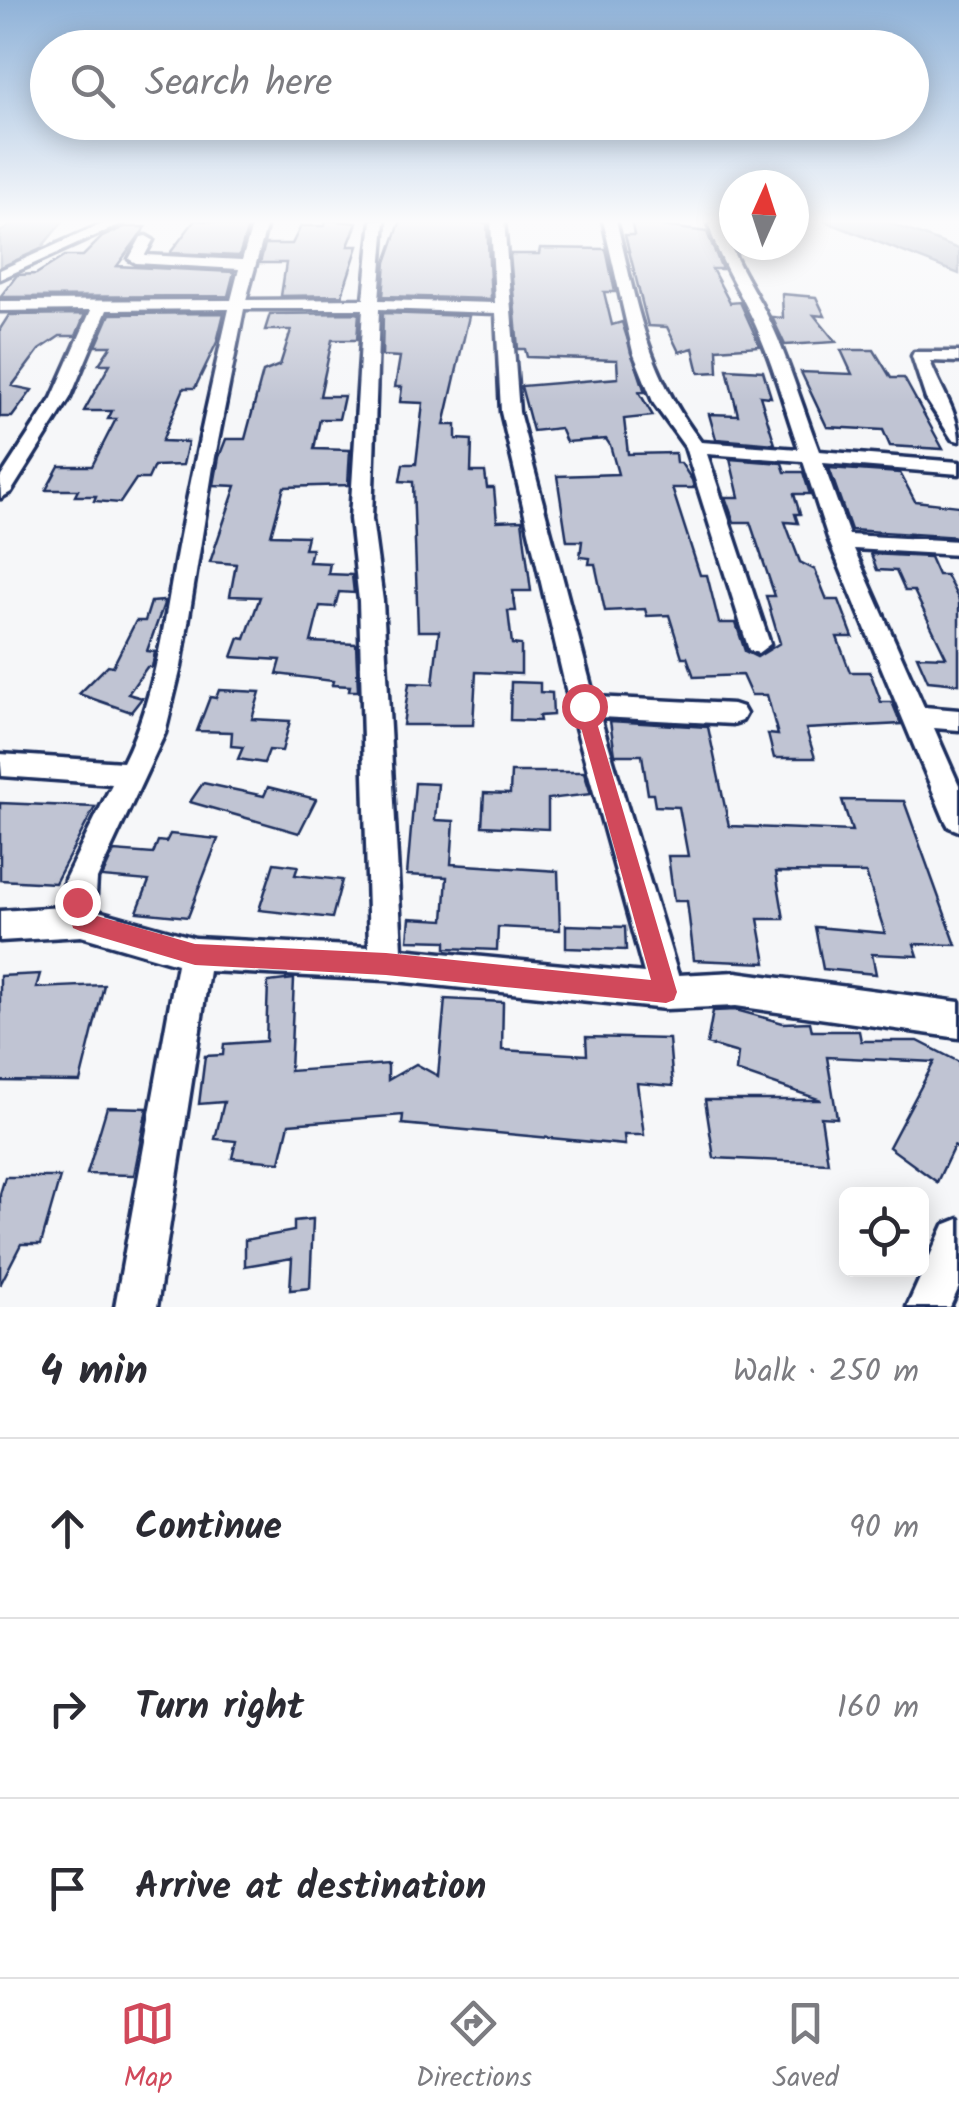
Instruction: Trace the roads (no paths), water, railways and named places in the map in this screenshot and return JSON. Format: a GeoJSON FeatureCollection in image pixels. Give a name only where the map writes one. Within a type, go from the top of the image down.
{"type":"FeatureCollection","features":[{"type":"Feature","properties":{"kind":"street"},"geometry":{"type":"LineString","coordinates":[[80,921],[77,902],[81,879],[151,733],[168,667],[203,467],[244,281]]}},
{"type":"Feature","properties":{"kind":"street"},"geometry":{"type":"LineString","coordinates":[[372,281],[361,518],[371,601],[386,964]]}},
{"type":"Feature","properties":{"kind":"street"},"geometry":{"type":"LineString","coordinates":[[499,281],[510,412],[584,706],[666,992]]}},
{"type":"Feature","properties":{"kind":"street"},"geometry":{"type":"LineString","coordinates":[[624,281],[642,352],[669,413],[695,447],[758,644]]}},
{"type":"Feature","properties":{"kind":"street"},"geometry":{"type":"LineString","coordinates":[[743,281],[770,339],[840,542],[959,818]]}},
{"type":"Feature","properties":{"kind":"street"},"geometry":{"type":"LineString","coordinates":[[0,306],[370,304],[500,308]]}},
{"type":"Feature","properties":{"kind":"street"},"geometry":{"type":"LineString","coordinates":[[1,492],[61,398],[101,306]]}},
{"type":"Feature","properties":{"kind":"street"},"geometry":{"type":"LineString","coordinates":[[959,357],[920,356],[935,398],[959,435]]}},
{"type":"Feature","properties":{"kind":"street"},"geometry":{"type":"LineString","coordinates":[[695,447],[959,468]]}},
{"type":"Feature","properties":{"kind":"street"},"geometry":{"type":"LineString","coordinates":[[840,542],[959,548]]}},
{"type":"Feature","properties":{"kind":"street"},"geometry":{"type":"LineString","coordinates":[[584,706],[733,714]]}},
{"type":"Feature","properties":{"kind":"street"},"geometry":{"type":"LineString","coordinates":[[916,716],[959,720]]}},
{"type":"Feature","properties":{"kind":"street"},"geometry":{"type":"LineString","coordinates":[[2,765],[132,774]]}},
{"type":"Feature","properties":{"kind":"street"},"geometry":{"type":"LineString","coordinates":[[0,926],[80,921],[195,954],[386,964],[666,992],[736,989],[959,1020]]}},
{"type":"Feature","properties":{"kind":"street"},"geometry":{"type":"LineString","coordinates":[[136,1307],[195,954]]}},
{"type":"Feature","properties":{"kind":"street"},"geometry":{"type":"LineString","coordinates":[[928,1307],[959,1240]]}}]}
